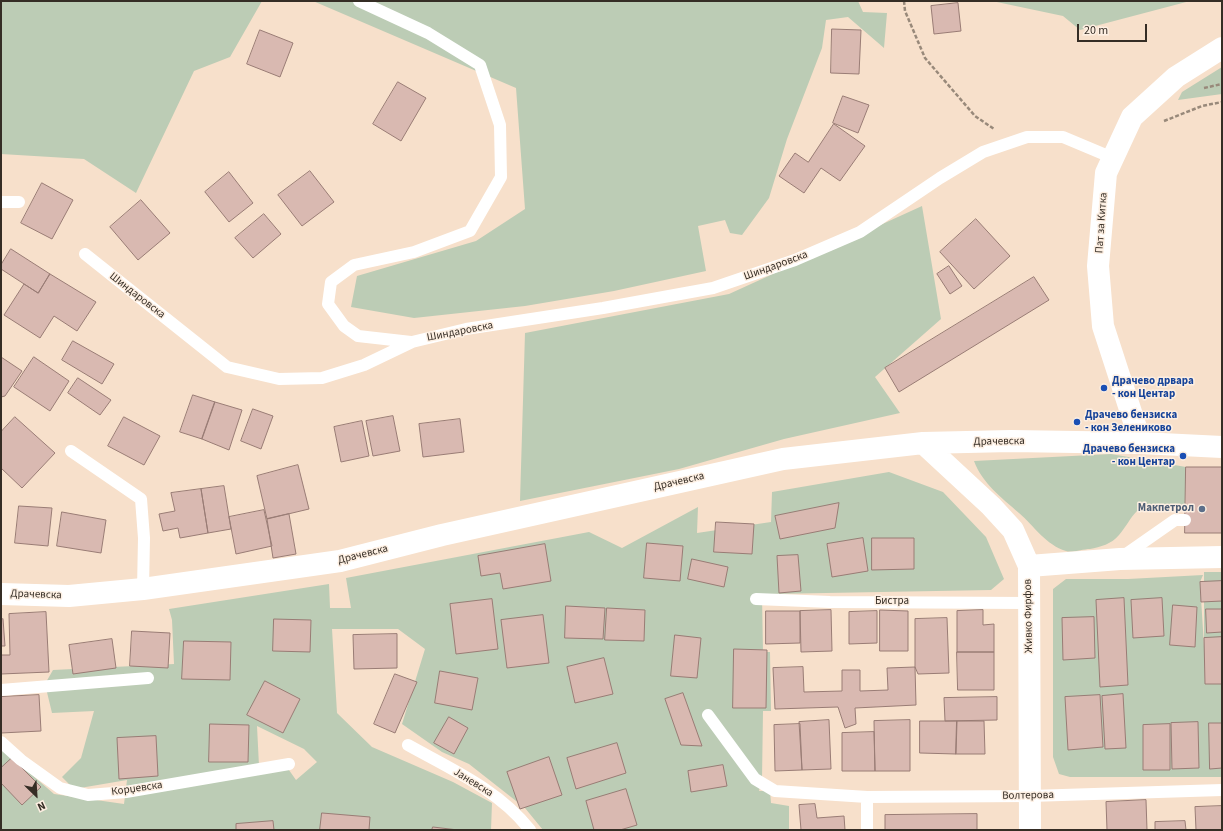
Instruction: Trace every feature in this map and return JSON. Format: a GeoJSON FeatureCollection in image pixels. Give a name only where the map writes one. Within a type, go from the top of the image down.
{"type":"FeatureCollection","features":[{"type":"Feature","properties":{"kind":"main road","name":"Пат за Китка"},"geometry":{"type":"LineString","coordinates":[[1141,443],[1102,326],[1098,266],[1106,172],[1132,117],[1176,77],[1222,48]]}},
{"type":"Feature","properties":{"kind":"main road","name":"Драчевска"},"geometry":{"type":"LineString","coordinates":[[1,594],[69,596],[143,589],[340,561],[442,535],[783,459],[923,443],[1011,441],[1141,443],[1222,447]]}},
{"type":"Feature","properties":{"kind":"main road","name":"Живко Фирфов"},"geometry":{"type":"LineString","coordinates":[[923,443],[991,506],[1013,530],[1029,566],[1030,830]]}},
{"type":"Feature","properties":{"kind":"main road"},"geometry":{"type":"LineString","coordinates":[[1029,566],[1120,559],[1222,557]]}},
{"type":"Feature","properties":{"kind":"lane","name":"Шиндаровска"},"geometry":{"type":"LineString","coordinates":[[358,1],[428,33],[480,65],[500,125],[501,177],[470,231],[414,252],[354,265],[331,282],[328,304],[344,326],[358,336],[412,342]]}},
{"type":"Feature","properties":{"kind":"lane","name":"Шиндаровска"},"geometry":{"type":"LineString","coordinates":[[84,254],[227,367],[279,379],[322,378],[364,365],[412,342],[466,329],[602,308],[713,288],[795,260],[860,232],[940,178],[983,152],[1027,137],[1063,137],[1113,158]]}},
{"type":"Feature","properties":{"kind":"lane"},"geometry":{"type":"LineString","coordinates":[[1,202],[19,202]]}},
{"type":"Feature","properties":{"kind":"lane"},"geometry":{"type":"LineString","coordinates":[[71,450],[141,499],[144,538],[143,589]]}},
{"type":"Feature","properties":{"kind":"lane"},"geometry":{"type":"LineString","coordinates":[[1120,559],[1175,520],[1185,520]]}},
{"type":"Feature","properties":{"kind":"lane","name":"Бистра"},"geometry":{"type":"LineString","coordinates":[[756,599],[830,602],[1028,603]]}},
{"type":"Feature","properties":{"kind":"lane"},"geometry":{"type":"LineString","coordinates":[[1,690],[148,678]]}},
{"type":"Feature","properties":{"kind":"lane","name":"Волтерова"},"geometry":{"type":"LineString","coordinates":[[708,715],[755,779],[775,791],[867,797],[1030,796],[1222,790]]}},
{"type":"Feature","properties":{"kind":"lane","name":"Корџевска"},"geometry":{"type":"LineString","coordinates":[[1,742],[21,760],[60,788],[88,795],[126,792],[288,764]]}},
{"type":"Feature","properties":{"kind":"lane","name":"Јаневска"},"geometry":{"type":"LineString","coordinates":[[408,745],[484,787],[520,818],[530,830]]}},
{"type":"Feature","properties":{"kind":"lane"},"geometry":{"type":"LineString","coordinates":[[867,797],[867,830]]}},
{"type":"Feature","properties":{"kind":"path"},"geometry":{"type":"LineString","coordinates":[[904,1],[905,11],[925,58],[975,116],[1012,142]]}},
{"type":"Feature","properties":{"kind":"path"},"geometry":{"type":"LineString","coordinates":[[1159,123],[1202,106],[1222,102]]}},
{"type":"Feature","properties":{"kind":"green space"},"geometry":{"type":"Polygon","coordinates":[[[1,1],[262,1],[230,57],[194,71],[136,193],[84,159],[1,154],[1,1]]]}},
{"type":"Feature","properties":{"kind":"green space"},"geometry":{"type":"Polygon","coordinates":[[[313,1],[858,1],[863,12],[887,13],[884,48],[848,17],[826,20],[822,48],[787,139],[769,198],[742,235],[730,233],[725,220],[698,226],[706,271],[614,291],[525,306],[414,318],[351,307],[357,276],[476,241],[525,209],[516,88],[313,1]]]}},
{"type":"Feature","properties":{"kind":"green space"},"geometry":{"type":"Polygon","coordinates":[[[992,1],[1190,1],[1080,30],[1063,16],[992,1]]]}},
{"type":"Feature","properties":{"kind":"green space"},"geometry":{"type":"Polygon","coordinates":[[[1222,67],[1222,94],[1178,100],[1182,92],[1222,67]]]}},
{"type":"Feature","properties":{"kind":"green space"},"geometry":{"type":"Polygon","coordinates":[[[922,206],[941,319],[875,377],[900,413],[784,439],[679,469],[520,501],[525,333],[729,294],[922,206]]]}},
{"type":"Feature","properties":{"kind":"green space"},"geometry":{"type":"Polygon","coordinates":[[[1111,454],[1186,467],[1185,506],[1137,511],[1113,541],[1106,545],[1071,552],[1059,548],[1046,540],[1025,518],[999,496],[982,476],[974,461],[1111,454]]]}},
{"type":"Feature","properties":{"kind":"green space"},"geometry":{"type":"Polygon","coordinates":[[[889,472],[943,492],[986,537],[1004,579],[991,590],[771,594],[762,596],[763,652],[770,652],[771,711],[763,711],[762,779],[759,791],[770,791],[771,803],[789,806],[789,830],[543,830],[525,808],[469,764],[442,752],[402,724],[425,649],[398,629],[332,629],[337,713],[372,747],[453,782],[492,803],[491,830],[1,830],[1,748],[54,794],[124,804],[127,780],[74,789],[62,777],[81,758],[94,711],[52,713],[45,684],[53,670],[174,664],[172,620],[169,609],[329,584],[330,608],[351,608],[346,578],[589,532],[622,548],[698,507],[697,533],[771,522],[772,492],[889,472]],[[257,726],[259,766],[284,763],[296,780],[317,762],[304,749],[257,726]]]}},
{"type":"Feature","properties":{"kind":"green space"},"geometry":{"type":"Polygon","coordinates":[[[1204,572],[1222,572],[1222,777],[1070,777],[1059,774],[1053,757],[1053,589],[1066,579],[1128,579],[1203,575],[1200,582],[1204,646],[1204,572]]]}},
{"type":"Feature","properties":{"kind":"building"},"geometry":{"type":"Polygon","coordinates":[[[958,3],[961,31],[934,34],[931,6],[958,3]]]}},
{"type":"Feature","properties":{"kind":"building"},"geometry":{"type":"Polygon","coordinates":[[[832,29],[861,30],[859,74],[831,73],[832,29]]]}},
{"type":"Feature","properties":{"kind":"building"},"geometry":{"type":"Polygon","coordinates":[[[260,30],[293,43],[280,77],[247,64],[260,30]]]}},
{"type":"Feature","properties":{"kind":"building"},"geometry":{"type":"Polygon","coordinates":[[[398,82],[426,98],[401,141],[373,124],[398,82]]]}},
{"type":"Feature","properties":{"kind":"building"},"geometry":{"type":"Polygon","coordinates":[[[843,96],[869,105],[858,133],[833,123],[843,96]]]}},
{"type":"Feature","properties":{"kind":"building"},"geometry":{"type":"Polygon","coordinates":[[[834,124],[865,146],[840,181],[821,168],[804,193],[779,176],[795,153],[808,162],[834,124]]]}},
{"type":"Feature","properties":{"kind":"building"},"geometry":{"type":"Polygon","coordinates":[[[310,171],[334,202],[302,226],[278,195],[310,171]]]}},
{"type":"Feature","properties":{"kind":"building"},"geometry":{"type":"Polygon","coordinates":[[[229,172],[253,203],[229,222],[205,192],[229,172]]]}},
{"type":"Feature","properties":{"kind":"building"},"geometry":{"type":"Polygon","coordinates":[[[42,183],[73,200],[52,239],[21,223],[42,183]]]}},
{"type":"Feature","properties":{"kind":"building"},"geometry":{"type":"Polygon","coordinates":[[[141,200],[170,233],[138,260],[110,227],[141,200]]]}},
{"type":"Feature","properties":{"kind":"building"},"geometry":{"type":"Polygon","coordinates":[[[264,214],[281,234],[253,258],[235,238],[264,214]]]}},
{"type":"Feature","properties":{"kind":"building"},"geometry":{"type":"Polygon","coordinates":[[[976,219],[1010,256],[974,289],[940,252],[976,219]]]}},
{"type":"Feature","properties":{"kind":"building"},"geometry":{"type":"Polygon","coordinates":[[[11,249],[50,274],[38,293],[1,269],[1,265],[11,249]]]}},
{"type":"Feature","properties":{"kind":"building"},"geometry":{"type":"Polygon","coordinates":[[[949,266],[962,286],[950,294],[937,274],[949,266]]]}},
{"type":"Feature","properties":{"kind":"building"},"geometry":{"type":"Polygon","coordinates":[[[50,274],[96,302],[77,331],[54,316],[40,338],[4,315],[24,284],[38,293],[50,274]]]}},
{"type":"Feature","properties":{"kind":"building"},"geometry":{"type":"Polygon","coordinates":[[[1034,277],[1049,300],[899,392],[885,368],[1034,277]]]}},
{"type":"Feature","properties":{"kind":"building"},"geometry":{"type":"Polygon","coordinates":[[[73,341],[114,364],[102,384],[62,360],[73,341]]]}},
{"type":"Feature","properties":{"kind":"building"},"geometry":{"type":"Polygon","coordinates":[[[1,357],[22,371],[5,396],[1,397],[1,357]]]}},
{"type":"Feature","properties":{"kind":"building"},"geometry":{"type":"Polygon","coordinates":[[[34,357],[69,381],[50,411],[14,387],[34,357]]]}},
{"type":"Feature","properties":{"kind":"building"},"geometry":{"type":"Polygon","coordinates":[[[78,378],[111,400],[100,415],[68,393],[78,378]]]}},
{"type":"Feature","properties":{"kind":"building"},"geometry":{"type":"Polygon","coordinates":[[[193,395],[215,402],[202,439],[180,432],[193,395]]]}},
{"type":"Feature","properties":{"kind":"building"},"geometry":{"type":"Polygon","coordinates":[[[215,402],[242,410],[229,450],[202,439],[215,402]]]}},
{"type":"Feature","properties":{"kind":"building"},"geometry":{"type":"Polygon","coordinates":[[[253,409],[273,416],[261,449],[241,441],[253,409]]]}},
{"type":"Feature","properties":{"kind":"building"},"geometry":{"type":"Polygon","coordinates":[[[393,416],[400,451],[373,456],[366,421],[393,416]]]}},
{"type":"Feature","properties":{"kind":"building"},"geometry":{"type":"Polygon","coordinates":[[[15,417],[55,453],[22,488],[1,468],[1,432],[15,417]]]}},
{"type":"Feature","properties":{"kind":"building"},"geometry":{"type":"Polygon","coordinates":[[[124,417],[160,436],[144,465],[108,446],[124,417]]]}},
{"type":"Feature","properties":{"kind":"building"},"geometry":{"type":"Polygon","coordinates":[[[460,419],[464,452],[423,457],[419,424],[460,419]]]}},
{"type":"Feature","properties":{"kind":"building"},"geometry":{"type":"Polygon","coordinates":[[[362,421],[369,456],[341,462],[334,427],[362,421]]]}},
{"type":"Feature","properties":{"kind":"building"},"geometry":{"type":"Polygon","coordinates":[[[298,465],[309,509],[267,519],[257,476],[298,465]]]}},
{"type":"Feature","properties":{"kind":"building"},"geometry":{"type":"Polygon","coordinates":[[[1186,467],[1222,467],[1222,533],[1185,533],[1186,467]]]}},
{"type":"Feature","properties":{"kind":"building"},"geometry":{"type":"Polygon","coordinates":[[[224,486],[231,529],[208,533],[201,489],[224,486]]]}},
{"type":"Feature","properties":{"kind":"building"},"geometry":{"type":"Polygon","coordinates":[[[201,489],[208,533],[180,538],[178,528],[163,531],[159,514],[175,511],[171,493],[201,489]]]}},
{"type":"Feature","properties":{"kind":"building"},"geometry":{"type":"Polygon","coordinates":[[[839,503],[835,528],[780,539],[775,516],[839,503]]]}},
{"type":"Feature","properties":{"kind":"building"},"geometry":{"type":"Polygon","coordinates":[[[19,506],[52,508],[48,546],[15,543],[19,506]]]}},
{"type":"Feature","properties":{"kind":"building"},"geometry":{"type":"Polygon","coordinates":[[[264,510],[272,546],[236,554],[229,517],[264,510]]]}},
{"type":"Feature","properties":{"kind":"building"},"geometry":{"type":"Polygon","coordinates":[[[62,512],[106,520],[101,553],[57,546],[62,512]]]}},
{"type":"Feature","properties":{"kind":"building"},"geometry":{"type":"Polygon","coordinates":[[[289,514],[296,554],[273,558],[267,519],[289,514]]]}},
{"type":"Feature","properties":{"kind":"building"},"geometry":{"type":"Polygon","coordinates":[[[716,522],[754,524],[752,554],[714,552],[716,522]]]}},
{"type":"Feature","properties":{"kind":"building"},"geometry":{"type":"Polygon","coordinates":[[[863,538],[868,571],[832,577],[827,544],[863,538]]]}},
{"type":"Feature","properties":{"kind":"building"},"geometry":{"type":"Polygon","coordinates":[[[872,538],[914,538],[914,569],[872,570],[872,538]]]}},
{"type":"Feature","properties":{"kind":"building"},"geometry":{"type":"Polygon","coordinates":[[[647,543],[683,546],[680,581],[644,578],[647,543]]]}},
{"type":"Feature","properties":{"kind":"building"},"geometry":{"type":"Polygon","coordinates":[[[545,544],[551,581],[503,589],[500,573],[481,576],[478,556],[545,544]]]}},
{"type":"Feature","properties":{"kind":"building"},"geometry":{"type":"Polygon","coordinates":[[[798,555],[801,591],[779,593],[777,556],[798,555]]]}},
{"type":"Feature","properties":{"kind":"building"},"geometry":{"type":"Polygon","coordinates":[[[692,559],[728,567],[724,587],[688,579],[692,559]]]}},
{"type":"Feature","properties":{"kind":"building"},"geometry":{"type":"Polygon","coordinates":[[[1222,581],[1222,601],[1201,602],[1200,582],[1222,581]]]}},
{"type":"Feature","properties":{"kind":"building"},"geometry":{"type":"Polygon","coordinates":[[[1124,598],[1128,685],[1100,687],[1096,600],[1124,598]]]}},
{"type":"Feature","properties":{"kind":"building"},"geometry":{"type":"Polygon","coordinates":[[[1162,598],[1164,636],[1133,638],[1131,600],[1162,598]]]}},
{"type":"Feature","properties":{"kind":"building"},"geometry":{"type":"Polygon","coordinates":[[[492,599],[498,649],[456,654],[450,604],[492,599]]]}},
{"type":"Feature","properties":{"kind":"building"},"geometry":{"type":"Polygon","coordinates":[[[1173,605],[1197,607],[1195,647],[1170,645],[1173,605]]]}},
{"type":"Feature","properties":{"kind":"building"},"geometry":{"type":"Polygon","coordinates":[[[566,606],[605,608],[603,639],[565,638],[566,606]]]}},
{"type":"Feature","properties":{"kind":"building"},"geometry":{"type":"Polygon","coordinates":[[[607,608],[645,610],[644,641],[605,640],[607,608]]]}},
{"type":"Feature","properties":{"kind":"building"},"geometry":{"type":"Polygon","coordinates":[[[1206,609],[1222,609],[1222,632],[1207,633],[1206,609]]]}},
{"type":"Feature","properties":{"kind":"building"},"geometry":{"type":"Polygon","coordinates":[[[831,610],[832,651],[801,652],[800,611],[831,610]]]}},
{"type":"Feature","properties":{"kind":"building"},"geometry":{"type":"Polygon","coordinates":[[[880,610],[908,611],[908,651],[880,651],[880,610]]]}},
{"type":"Feature","properties":{"kind":"building"},"geometry":{"type":"Polygon","coordinates":[[[983,610],[983,625],[994,624],[994,652],[957,652],[957,611],[983,610]]]}},
{"type":"Feature","properties":{"kind":"building"},"geometry":{"type":"Polygon","coordinates":[[[766,611],[800,611],[800,643],[766,644],[766,611]]]}},
{"type":"Feature","properties":{"kind":"building"},"geometry":{"type":"Polygon","coordinates":[[[877,611],[877,643],[849,644],[849,612],[877,611]]]}},
{"type":"Feature","properties":{"kind":"building"},"geometry":{"type":"Polygon","coordinates":[[[46,612],[49,672],[1,674],[1,655],[10,655],[9,614],[46,612]]]}},
{"type":"Feature","properties":{"kind":"building"},"geometry":{"type":"Polygon","coordinates":[[[543,615],[549,663],[507,668],[501,620],[543,615]]]}},
{"type":"Feature","properties":{"kind":"building"},"geometry":{"type":"Polygon","coordinates":[[[1094,617],[1095,658],[1063,660],[1062,618],[1094,617]]]}},
{"type":"Feature","properties":{"kind":"building"},"geometry":{"type":"Polygon","coordinates":[[[947,618],[949,673],[918,674],[915,667],[915,619],[947,618]]]}},
{"type":"Feature","properties":{"kind":"building"},"geometry":{"type":"Polygon","coordinates":[[[3,619],[5,646],[1,646],[1,620],[3,619]]]}},
{"type":"Feature","properties":{"kind":"building"},"geometry":{"type":"Polygon","coordinates":[[[274,619],[311,620],[310,652],[273,651],[274,619]]]}},
{"type":"Feature","properties":{"kind":"building"},"geometry":{"type":"Polygon","coordinates":[[[132,631],[170,633],[168,668],[130,666],[132,631]]]}},
{"type":"Feature","properties":{"kind":"building"},"geometry":{"type":"Polygon","coordinates":[[[397,634],[397,668],[354,669],[353,635],[397,634]]]}},
{"type":"Feature","properties":{"kind":"building"},"geometry":{"type":"Polygon","coordinates":[[[675,635],[701,638],[697,678],[671,676],[675,635]]]}},
{"type":"Feature","properties":{"kind":"building"},"geometry":{"type":"Polygon","coordinates":[[[1222,637],[1222,684],[1205,684],[1204,638],[1222,637]]]}},
{"type":"Feature","properties":{"kind":"building"},"geometry":{"type":"Polygon","coordinates":[[[112,639],[116,668],[73,674],[69,645],[112,639]]]}},
{"type":"Feature","properties":{"kind":"building"},"geometry":{"type":"Polygon","coordinates":[[[184,641],[231,642],[230,680],[182,679],[184,641]]]}},
{"type":"Feature","properties":{"kind":"building"},"geometry":{"type":"Polygon","coordinates":[[[734,649],[767,650],[766,708],[733,708],[734,649]]]}},
{"type":"Feature","properties":{"kind":"building"},"geometry":{"type":"Polygon","coordinates":[[[957,652],[994,652],[994,690],[958,690],[957,652]]]}},
{"type":"Feature","properties":{"kind":"building"},"geometry":{"type":"Polygon","coordinates":[[[604,658],[613,694],[575,703],[567,667],[604,658]]]}},
{"type":"Feature","properties":{"kind":"building"},"geometry":{"type":"Polygon","coordinates":[[[803,667],[804,692],[842,691],[842,670],[860,670],[860,691],[888,690],[887,668],[915,667],[916,705],[855,708],[856,724],[845,728],[838,707],[775,709],[773,668],[803,667]]]}},
{"type":"Feature","properties":{"kind":"building"},"geometry":{"type":"Polygon","coordinates":[[[440,671],[478,678],[472,710],[435,703],[440,671]]]}},
{"type":"Feature","properties":{"kind":"building"},"geometry":{"type":"Polygon","coordinates":[[[395,674],[417,682],[395,733],[374,724],[395,674]]]}},
{"type":"Feature","properties":{"kind":"building"},"geometry":{"type":"Polygon","coordinates":[[[265,681],[300,699],[283,733],[247,715],[265,681]]]}},
{"type":"Feature","properties":{"kind":"building"},"geometry":{"type":"Polygon","coordinates":[[[683,693],[702,746],[681,745],[665,699],[683,693]]]}},
{"type":"Feature","properties":{"kind":"building"},"geometry":{"type":"Polygon","coordinates":[[[1123,694],[1126,748],[1105,749],[1102,696],[1123,694]]]}},
{"type":"Feature","properties":{"kind":"building"},"geometry":{"type":"Polygon","coordinates":[[[39,695],[41,731],[1,733],[1,697],[39,695]]]}},
{"type":"Feature","properties":{"kind":"building"},"geometry":{"type":"Polygon","coordinates":[[[1100,695],[1103,747],[1068,750],[1065,697],[1100,695]]]}},
{"type":"Feature","properties":{"kind":"building"},"geometry":{"type":"Polygon","coordinates":[[[997,697],[997,720],[945,721],[944,698],[997,697]]]}},
{"type":"Feature","properties":{"kind":"building"},"geometry":{"type":"Polygon","coordinates":[[[449,717],[468,728],[454,754],[434,743],[449,717]]]}},
{"type":"Feature","properties":{"kind":"building"},"geometry":{"type":"Polygon","coordinates":[[[829,720],[831,769],[802,770],[799,722],[829,720]]]}},
{"type":"Feature","properties":{"kind":"building"},"geometry":{"type":"Polygon","coordinates":[[[910,720],[910,771],[875,771],[874,721],[910,720]]]}},
{"type":"Feature","properties":{"kind":"building"},"geometry":{"type":"Polygon","coordinates":[[[920,721],[957,721],[956,754],[920,753],[920,721]]]}},
{"type":"Feature","properties":{"kind":"building"},"geometry":{"type":"Polygon","coordinates":[[[957,721],[984,721],[985,754],[956,754],[957,721]]]}},
{"type":"Feature","properties":{"kind":"building"},"geometry":{"type":"Polygon","coordinates":[[[1198,722],[1199,768],[1172,769],[1171,723],[1198,722]]]}},
{"type":"Feature","properties":{"kind":"building"},"geometry":{"type":"Polygon","coordinates":[[[1209,723],[1222,723],[1222,768],[1210,769],[1209,723]]]}},
{"type":"Feature","properties":{"kind":"building"},"geometry":{"type":"Polygon","coordinates":[[[210,724],[249,725],[248,762],[209,762],[210,724]]]}},
{"type":"Feature","properties":{"kind":"building"},"geometry":{"type":"Polygon","coordinates":[[[800,724],[802,770],[775,771],[774,725],[800,724]]]}},
{"type":"Feature","properties":{"kind":"building"},"geometry":{"type":"Polygon","coordinates":[[[1170,724],[1170,770],[1143,770],[1143,725],[1170,724]]]}},
{"type":"Feature","properties":{"kind":"building"},"geometry":{"type":"Polygon","coordinates":[[[874,732],[875,771],[842,771],[842,733],[874,732]]]}},
{"type":"Feature","properties":{"kind":"building"},"geometry":{"type":"Polygon","coordinates":[[[156,736],[158,776],[119,779],[117,738],[156,736]]]}},
{"type":"Feature","properties":{"kind":"building"},"geometry":{"type":"Polygon","coordinates":[[[617,743],[626,773],[576,789],[567,758],[617,743]]]}},
{"type":"Feature","properties":{"kind":"building"},"geometry":{"type":"Polygon","coordinates":[[[549,757],[562,795],[520,809],[507,772],[549,757]]]}},
{"type":"Feature","properties":{"kind":"building"},"geometry":{"type":"Polygon","coordinates":[[[12,758],[41,787],[22,805],[1,783],[1,768],[12,758]]]}},
{"type":"Feature","properties":{"kind":"building"},"geometry":{"type":"Polygon","coordinates":[[[723,765],[727,786],[691,792],[688,771],[723,765]]]}},
{"type":"Feature","properties":{"kind":"building"},"geometry":{"type":"Polygon","coordinates":[[[626,789],[637,825],[620,830],[594,830],[586,801],[626,789]]]}},
{"type":"Feature","properties":{"kind":"building"},"geometry":{"type":"Polygon","coordinates":[[[1146,800],[1147,830],[1107,830],[1106,802],[1146,800]]]}},
{"type":"Feature","properties":{"kind":"building"},"geometry":{"type":"Polygon","coordinates":[[[815,804],[817,818],[844,816],[845,830],[801,830],[799,805],[815,804]]]}},
{"type":"Feature","properties":{"kind":"building"},"geometry":{"type":"Polygon","coordinates":[[[1222,806],[1222,830],[1196,830],[1195,807],[1222,806]]]}},
{"type":"Feature","properties":{"kind":"building"},"geometry":{"type":"Polygon","coordinates":[[[322,813],[370,817],[369,830],[320,830],[322,813]]]}},
{"type":"Feature","properties":{"kind":"building"},"geometry":{"type":"Polygon","coordinates":[[[977,814],[977,830],[885,830],[885,815],[977,814]]]}},
{"type":"Feature","properties":{"kind":"building"},"geometry":{"type":"Polygon","coordinates":[[[273,821],[274,830],[236,830],[236,824],[273,821]]]}},
{"type":"Feature","properties":{"kind":"building"},"geometry":{"type":"Polygon","coordinates":[[[1185,821],[1186,830],[1155,830],[1155,822],[1185,821]]]}},
{"type":"Feature","properties":{"kind":"building"},"geometry":{"type":"Polygon","coordinates":[[[433,827],[458,830],[432,830],[433,827]]]}},
{"type":"Feature","properties":{"kind":"place","name":"Драчево дрвара - кон Центар"},"geometry":{"type":"Point","coordinates":[1104,388]}},
{"type":"Feature","properties":{"kind":"place","name":"Драчево бензиска - кон Зелениково"},"geometry":{"type":"Point","coordinates":[1077,422]}},
{"type":"Feature","properties":{"kind":"place","name":"Драчево бензиска - кон Центар"},"geometry":{"type":"Point","coordinates":[1183,456]}},
{"type":"Feature","properties":{"kind":"place","name":"Макпетрол"},"geometry":{"type":"Point","coordinates":[1202,509]}}]}
